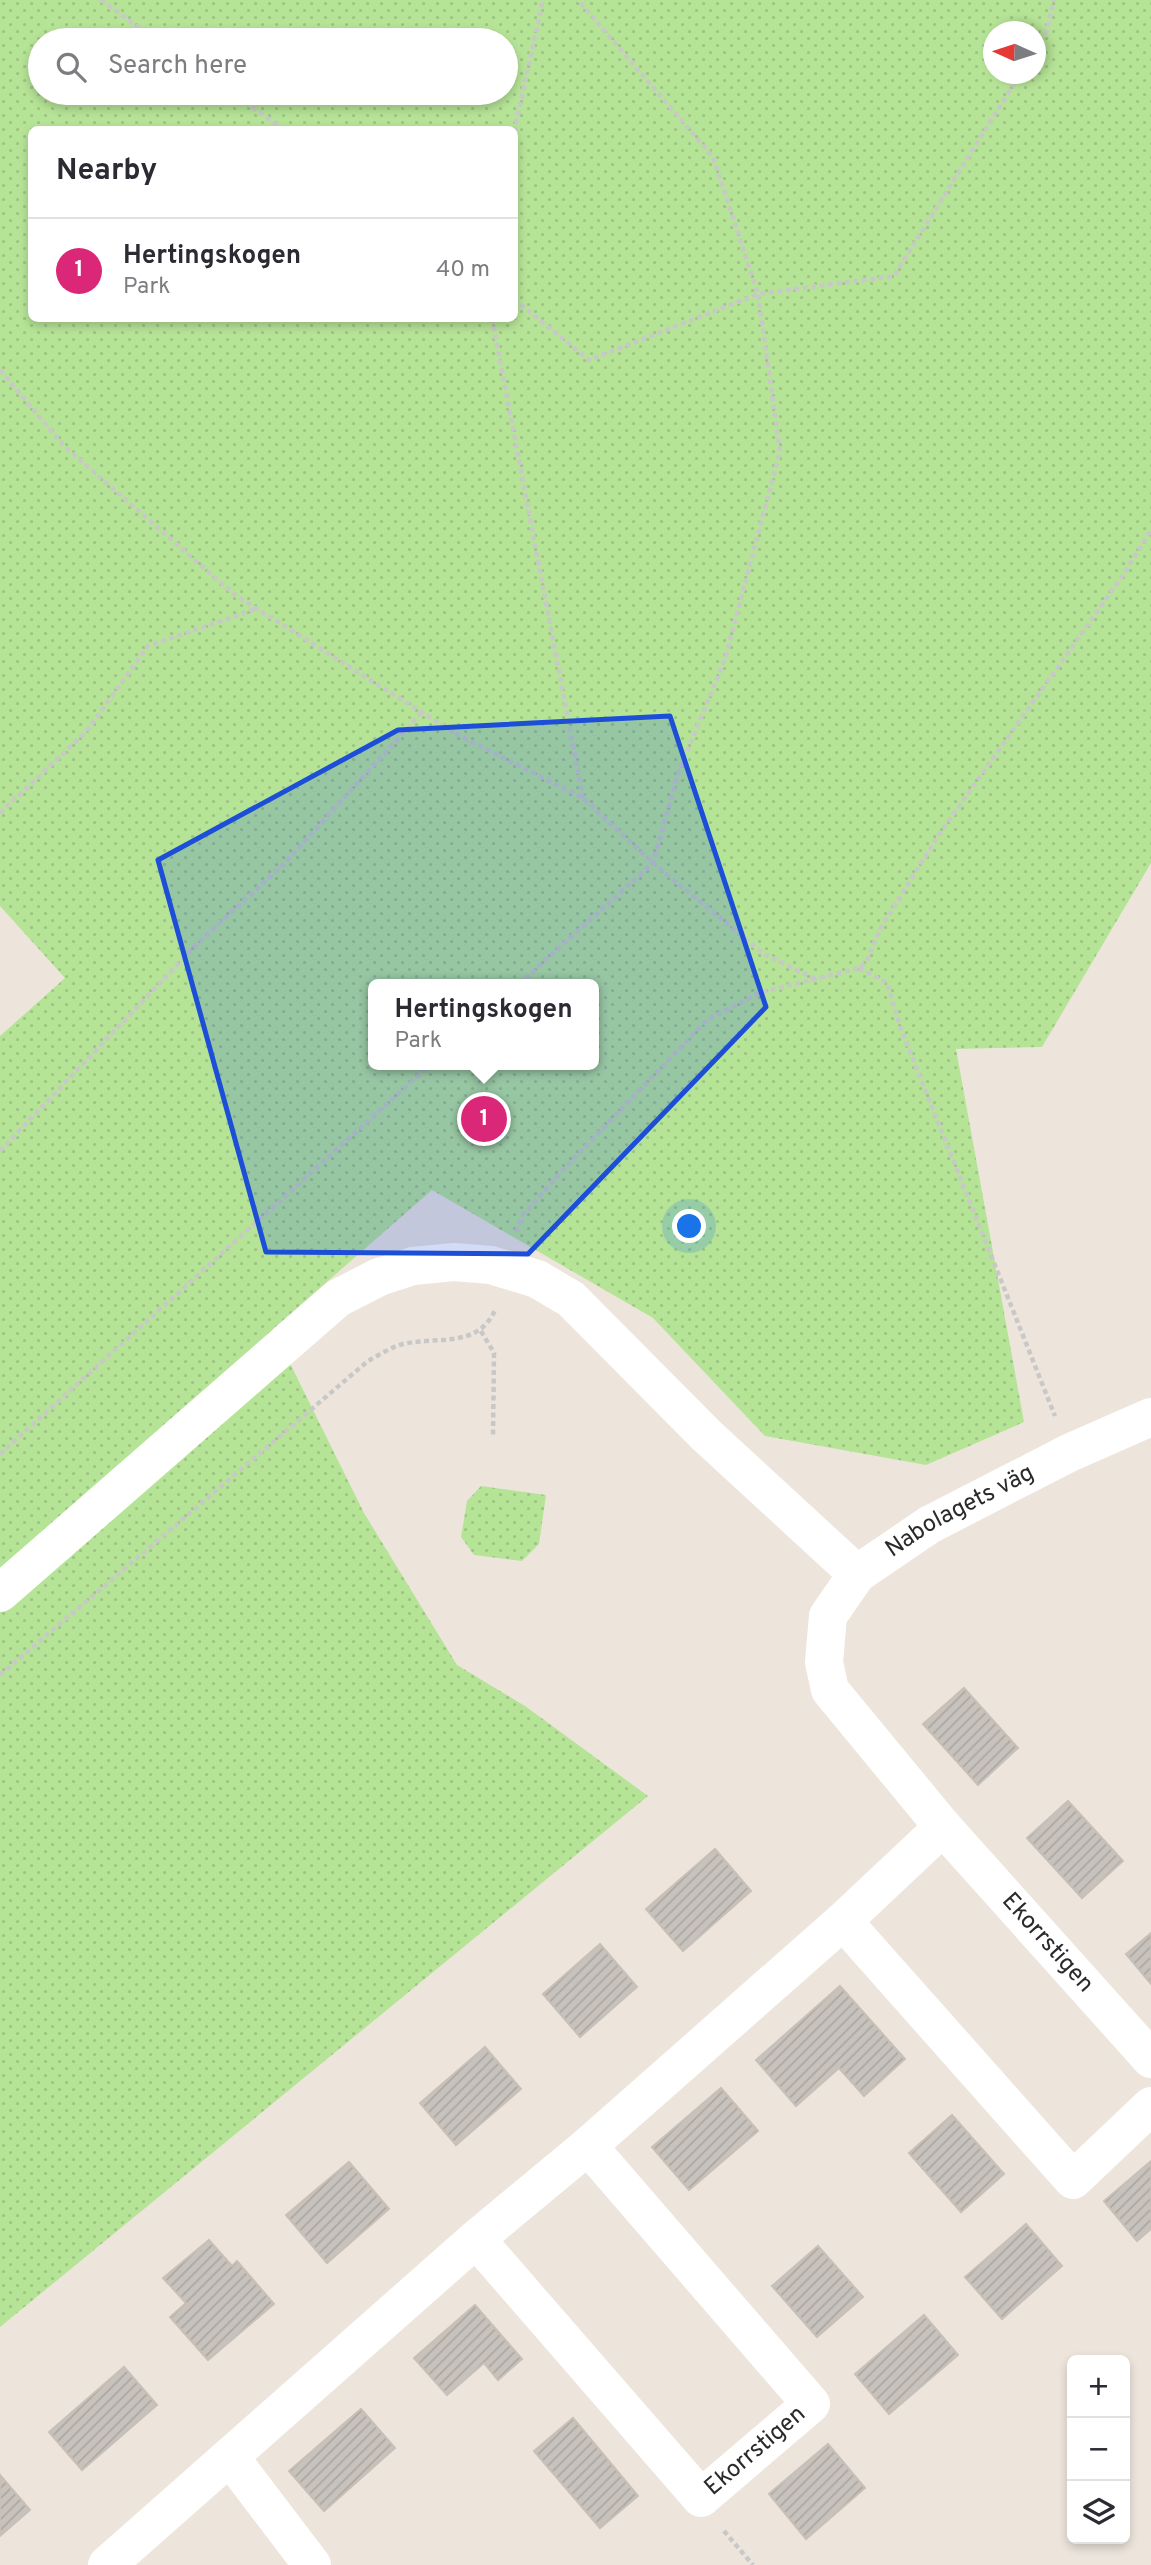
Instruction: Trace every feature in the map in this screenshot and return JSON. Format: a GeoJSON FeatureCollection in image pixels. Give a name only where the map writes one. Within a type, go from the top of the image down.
{"type":"FeatureCollection","features":[{"type":"Feature","properties":{"kind":"street"},"geometry":{"type":"LineString","coordinates":[[0,1593],[338,1298],[379,1276],[413,1266],[454,1262],[491,1265],[537,1279],[571,1298],[706,1435],[857,1574]]}},
{"type":"Feature","properties":{"kind":"street","name":"Nabolagets väg"},"geometry":{"type":"LineString","coordinates":[[857,1574],[929,1525],[1069,1453],[1151,1417]]}},
{"type":"Feature","properties":{"kind":"street","name":"Ekorrstigen"},"geometry":{"type":"LineString","coordinates":[[857,1574],[828,1616],[824,1661],[830,1690],[943,1827],[1151,2059]]}},
{"type":"Feature","properties":{"kind":"street"},"geometry":{"type":"LineString","coordinates":[[114,2563],[476,2239],[588,2146],[843,1921],[943,1827]]}},
{"type":"Feature","properties":{"kind":"street"},"geometry":{"type":"LineString","coordinates":[[843,1921],[1073,2180],[1151,2106]]}},
{"type":"Feature","properties":{"kind":"street","name":"Ekorrstigen"},"geometry":{"type":"LineString","coordinates":[[476,2239],[701,2498],[811,2404],[588,2146]]}},
{"type":"Feature","properties":{"kind":"street"},"geometry":{"type":"LineString","coordinates":[[230,2457],[312,2565]]}},
{"type":"Feature","properties":{"kind":"path"},"geometry":{"type":"LineString","coordinates":[[101,0],[140,28]]}},
{"type":"Feature","properties":{"kind":"path"},"geometry":{"type":"LineString","coordinates":[[515,126],[544,0]]}},
{"type":"Feature","properties":{"kind":"path"},"geometry":{"type":"LineString","coordinates":[[525,979],[653,863],[678,774],[725,659],[780,451],[758,295],[713,157],[578,0]]}},
{"type":"Feature","properties":{"kind":"path"},"geometry":{"type":"LineString","coordinates":[[1046,32],[1054,0]]}},
{"type":"Feature","properties":{"kind":"path"},"geometry":{"type":"LineString","coordinates":[[518,302],[589,360],[758,295],[894,276],[1014,84]]}},
{"type":"Feature","properties":{"kind":"path"},"geometry":{"type":"LineString","coordinates":[[249,105],[279,126]]}},
{"type":"Feature","properties":{"kind":"path"},"geometry":{"type":"LineString","coordinates":[[493,322],[583,798]]}},
{"type":"Feature","properties":{"kind":"path"},"geometry":{"type":"LineString","coordinates":[[0,370],[64,446],[235,595],[458,735],[583,798],[653,863],[764,954],[818,980]]}},
{"type":"Feature","properties":{"kind":"path"},"geometry":{"type":"LineString","coordinates":[[0,1675],[368,1361],[402,1344],[455,1339],[481,1331],[493,1315],[501,1297],[506,1270],[523,1215],[708,1020],[760,993],[859,968],[867,961],[880,929],[940,833],[1116,586],[1151,530]]}},
{"type":"Feature","properties":{"kind":"path"},"geometry":{"type":"LineString","coordinates":[[0,813],[86,732],[148,646],[257,609]]}},
{"type":"Feature","properties":{"kind":"path"},"geometry":{"type":"LineString","coordinates":[[0,1151],[200,941],[285,863],[422,712]]}},
{"type":"Feature","properties":{"kind":"path"},"geometry":{"type":"LineString","coordinates":[[859,968],[887,983],[901,1029],[1069,1453]]}},
{"type":"Feature","properties":{"kind":"path"},"geometry":{"type":"LineString","coordinates":[[0,1454],[424,1070]]}},
{"type":"Feature","properties":{"kind":"path"},"geometry":{"type":"LineString","coordinates":[[481,1331],[494,1353],[493,1438]]}},
{"type":"Feature","properties":{"kind":"highlighted area"},"geometry":{"type":"Polygon","coordinates":[[[670,716],[766,1007],[528,1254],[266,1252],[158,860],[398,730],[670,716]]]}},
{"type":"Feature","properties":{"kind":"green space"},"geometry":{"type":"Polygon","coordinates":[[[0,0],[1151,0],[1151,863],[1042,1047],[956,1049],[1024,1422],[926,1465],[765,1436],[653,1318],[432,1190],[273,1329],[364,1513],[457,1665],[525,1706],[648,1796],[0,2327],[0,1036],[65,978],[0,906],[0,0]]]}},
{"type":"Feature","properties":{"kind":"green space"},"geometry":{"type":"Polygon","coordinates":[[[481,1486],[546,1495],[539,1544],[522,1561],[474,1555],[461,1537],[467,1501],[481,1486]]]}},
{"type":"Feature","properties":{"kind":"building"},"geometry":{"type":"Polygon","coordinates":[[[964,1688],[1018,1748],[978,1785],[923,1724],[964,1688]]]}},
{"type":"Feature","properties":{"kind":"building"},"geometry":{"type":"Polygon","coordinates":[[[1068,1801],[1123,1861],[1082,1898],[1027,1838],[1068,1801]]]}},
{"type":"Feature","properties":{"kind":"building"},"geometry":{"type":"Polygon","coordinates":[[[715,1849],[751,1891],[683,1951],[646,1909],[715,1849]]]}},
{"type":"Feature","properties":{"kind":"building"},"geometry":{"type":"Polygon","coordinates":[[[1151,1933],[1151,1984],[1126,1954],[1151,1933]]]}},
{"type":"Feature","properties":{"kind":"building"},"geometry":{"type":"Polygon","coordinates":[[[600,1944],[637,1987],[580,2037],[543,1994],[600,1944]]]}},
{"type":"Feature","properties":{"kind":"building"},"geometry":{"type":"Polygon","coordinates":[[[840,1986],[905,2059],[864,2096],[839,2068],[796,2106],[756,2060],[840,1986]]]}},
{"type":"Feature","properties":{"kind":"building"},"geometry":{"type":"Polygon","coordinates":[[[485,2047],[521,2089],[456,2145],[420,2103],[485,2047]]]}},
{"type":"Feature","properties":{"kind":"building"},"geometry":{"type":"Polygon","coordinates":[[[721,2088],[758,2131],[689,2190],[652,2147],[721,2088]]]}},
{"type":"Feature","properties":{"kind":"building"},"geometry":{"type":"Polygon","coordinates":[[[952,2115],[1004,2174],[961,2212],[909,2153],[952,2115]]]}},
{"type":"Feature","properties":{"kind":"building"},"geometry":{"type":"Polygon","coordinates":[[[1151,2161],[1151,2229],[1137,2241],[1104,2201],[1151,2161]]]}},
{"type":"Feature","properties":{"kind":"building"},"geometry":{"type":"Polygon","coordinates":[[[349,2162],[389,2209],[327,2263],[286,2215],[349,2162]]]}},
{"type":"Feature","properties":{"kind":"building"},"geometry":{"type":"Polygon","coordinates":[[[1026,2224],[1062,2266],[1002,2319],[965,2277],[1026,2224]]]}},
{"type":"Feature","properties":{"kind":"building"},"geometry":{"type":"Polygon","coordinates":[[[209,2240],[232,2266],[237,2261],[274,2304],[208,2360],[170,2317],[186,2303],[163,2278],[209,2240]]]}},
{"type":"Feature","properties":{"kind":"building"},"geometry":{"type":"Polygon","coordinates":[[[818,2246],[863,2297],[817,2337],[772,2286],[818,2246]]]}},
{"type":"Feature","properties":{"kind":"building"},"geometry":{"type":"Polygon","coordinates":[[[475,2305],[522,2359],[498,2380],[484,2363],[447,2395],[414,2358],[475,2305]]]}},
{"type":"Feature","properties":{"kind":"building"},"geometry":{"type":"Polygon","coordinates":[[[924,2315],[958,2355],[889,2414],[855,2374],[924,2315]]]}},
{"type":"Feature","properties":{"kind":"building"},"geometry":{"type":"Polygon","coordinates":[[[124,2367],[157,2405],[82,2470],[49,2432],[124,2367]]]}},
{"type":"Feature","properties":{"kind":"building"},"geometry":{"type":"Polygon","coordinates":[[[361,2409],[395,2448],[324,2511],[289,2471],[361,2409]]]}},
{"type":"Feature","properties":{"kind":"building"},"geometry":{"type":"Polygon","coordinates":[[[573,2418],[638,2496],[600,2528],[534,2451],[573,2418]]]}},
{"type":"Feature","properties":{"kind":"building"},"geometry":{"type":"Polygon","coordinates":[[[828,2444],[865,2488],[806,2539],[769,2494],[828,2444]]]}},
{"type":"Feature","properties":{"kind":"building"},"geometry":{"type":"Polygon","coordinates":[[[0,2475],[30,2510],[0,2536],[0,2475]]]}},
{"type":"Feature","properties":{"kind":"place","name":"Hertingskogen"},"geometry":{"type":"Point","coordinates":[484,1119]}}]}
